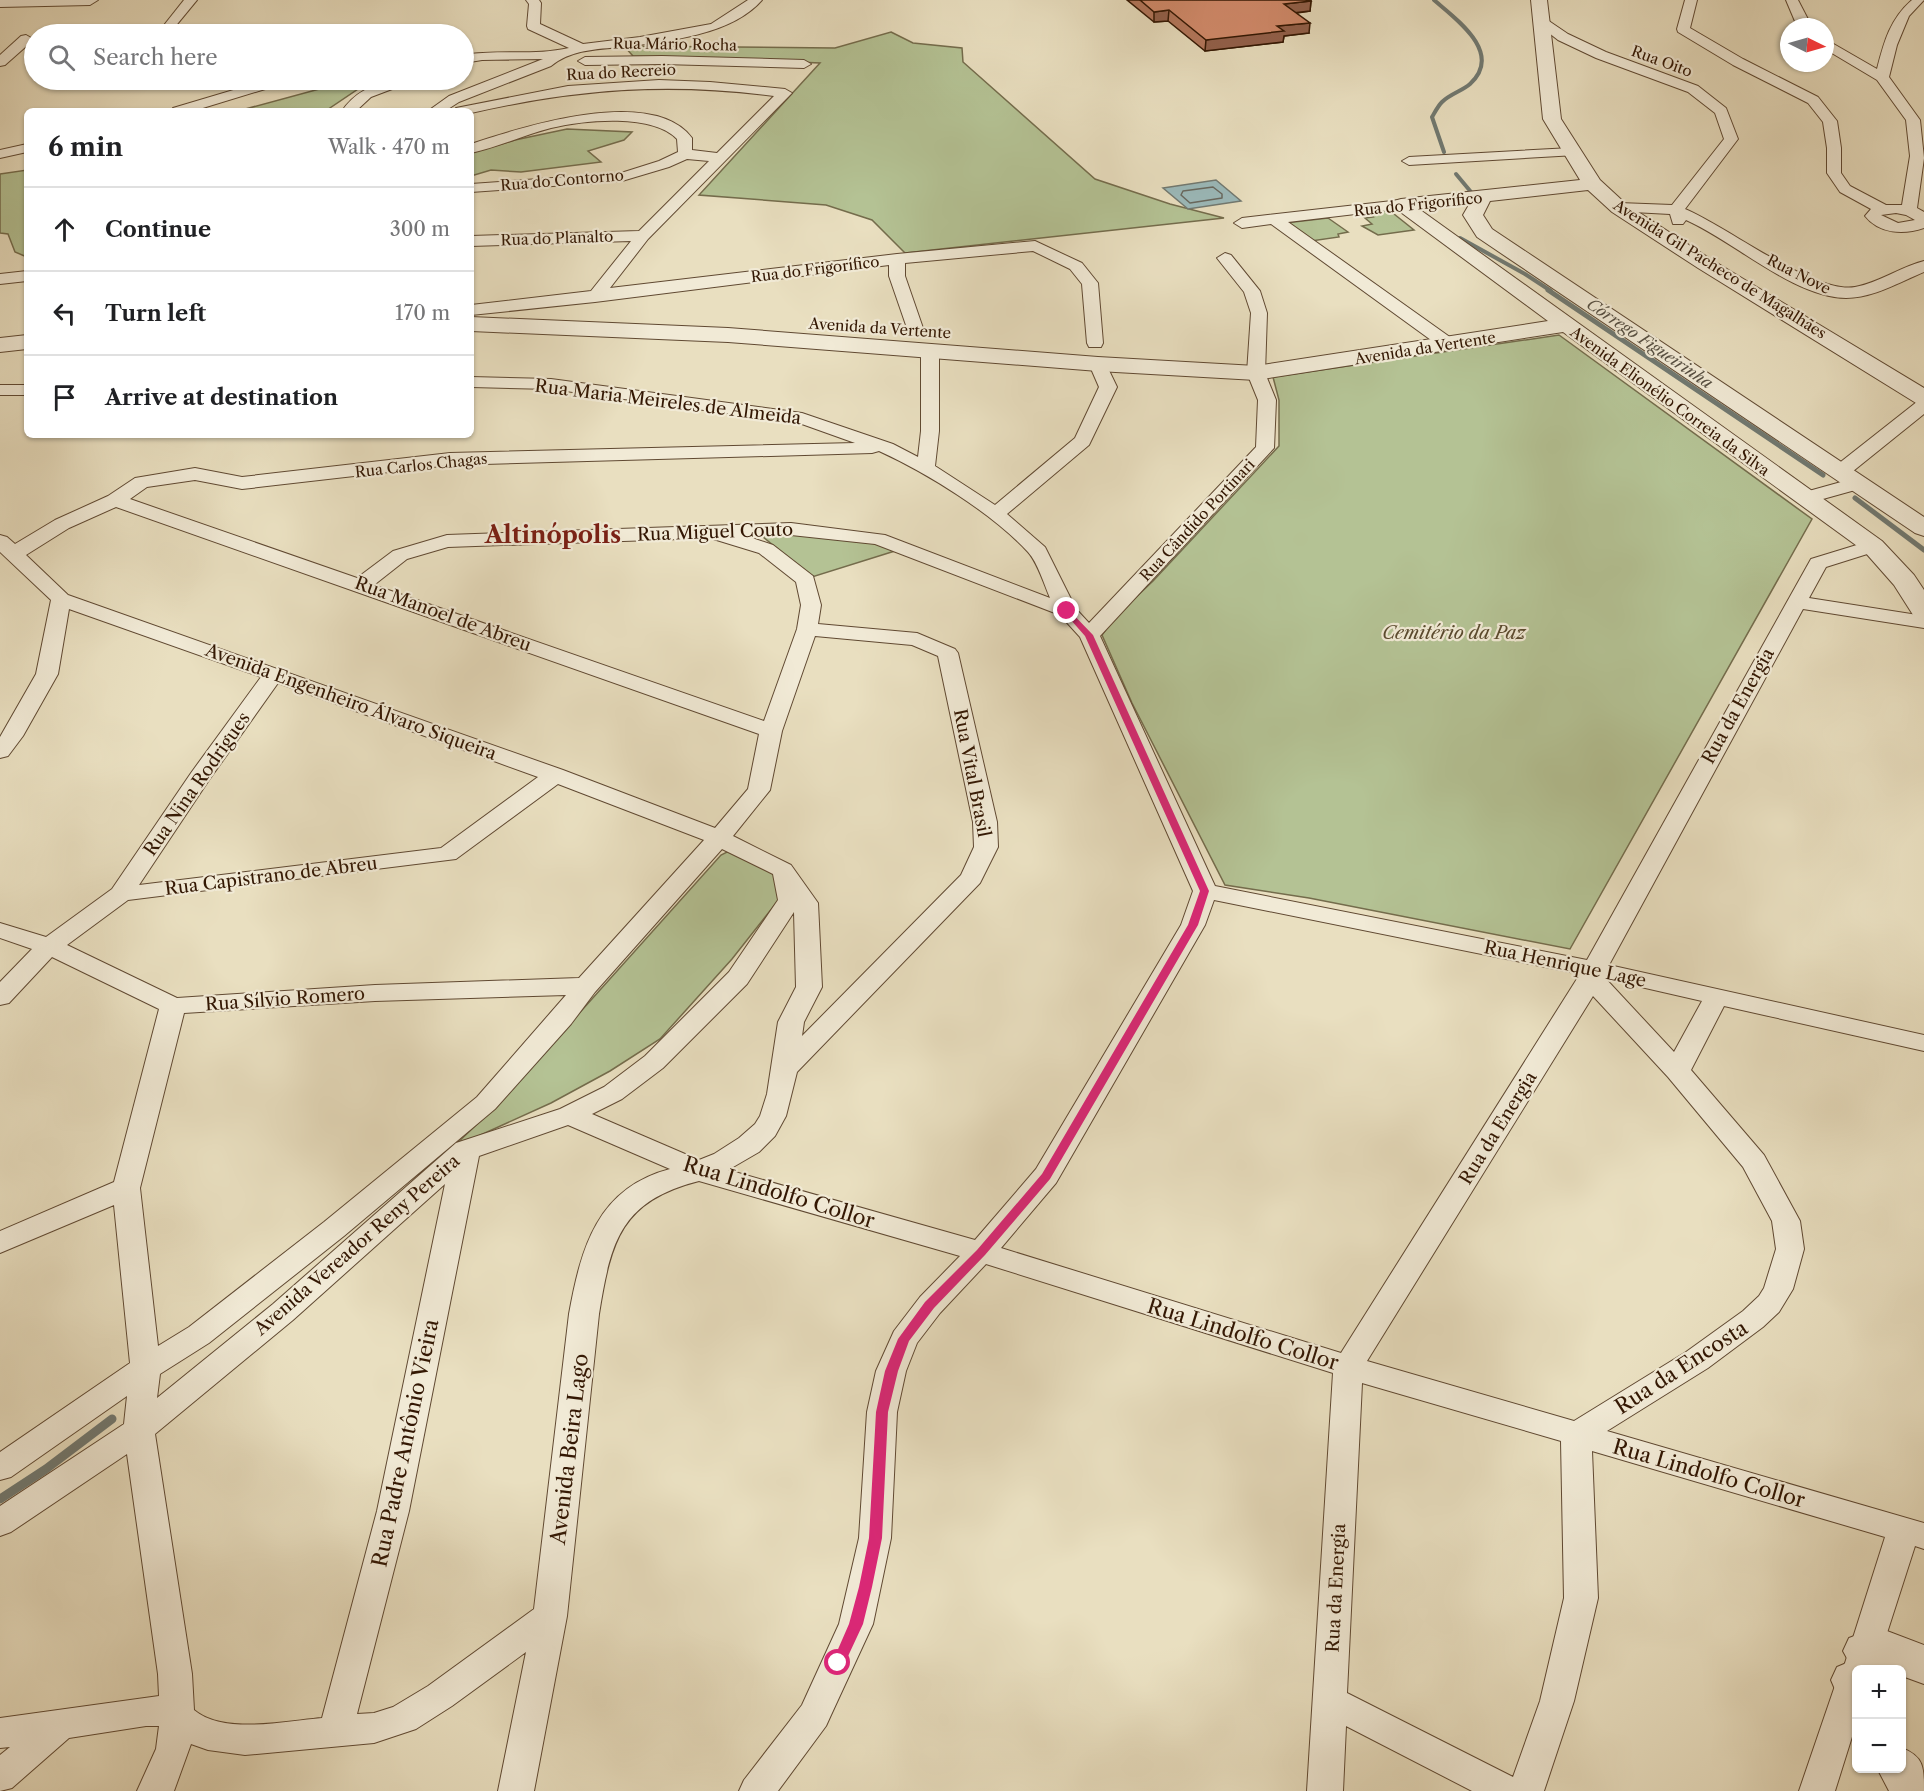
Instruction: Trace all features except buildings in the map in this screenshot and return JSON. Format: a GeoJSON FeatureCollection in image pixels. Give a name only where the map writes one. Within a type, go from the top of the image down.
{"type":"FeatureCollection","features":[{"type":"Feature","properties":{"kind":"street"},"geometry":{"type":"LineString","coordinates":[[0,2],[90,0]]}},
{"type":"Feature","properties":{"kind":"street"},"geometry":{"type":"LineString","coordinates":[[171,24],[190,0]]}},
{"type":"Feature","properties":{"kind":"street"},"geometry":{"type":"LineString","coordinates":[[532,0],[535,3],[533,26],[582,49]]}},
{"type":"Feature","properties":{"kind":"street"},"geometry":{"type":"LineString","coordinates":[[440,108],[454,99],[551,59],[582,49],[715,27],[756,0]]}},
{"type":"Feature","properties":{"kind":"street"},"geometry":{"type":"LineString","coordinates":[[1691,0],[1683,29],[1738,62],[1813,100],[1830,121],[1834,148],[1834,173],[1845,189],[1883,209]]}},
{"type":"Feature","properties":{"kind":"street"},"geometry":{"type":"LineString","coordinates":[[1792,0],[1800,18]]}},
{"type":"Feature","properties":{"kind":"street"},"geometry":{"type":"LineString","coordinates":[[1882,77],[1890,45],[1903,14],[1919,0]]}},
{"type":"Feature","properties":{"kind":"street","name":"Avenida Gil Pacheco de Magalhães"},"geometry":{"type":"LineString","coordinates":[[1539,9],[1552,120],[1593,184],[1628,213],[1705,264],[1922,396]]}},
{"type":"Feature","properties":{"kind":"street","name":"Rua Oito"},"geometry":{"type":"LineString","coordinates":[[1539,9],[1563,37],[1601,55],[1693,89],[1721,111],[1731,139],[1680,203],[1678,216]]}},
{"type":"Feature","properties":{"kind":"street"},"geometry":{"type":"LineString","coordinates":[[0,40],[24,38]]}},
{"type":"Feature","properties":{"kind":"street"},"geometry":{"type":"LineString","coordinates":[[0,62],[24,43]]}},
{"type":"Feature","properties":{"kind":"street"},"geometry":{"type":"LineString","coordinates":[[1834,48],[1882,77],[1918,118],[1917,156],[1909,211]]}},
{"type":"Feature","properties":{"kind":"street"},"geometry":{"type":"LineString","coordinates":[[474,57],[551,59]]}},
{"type":"Feature","properties":{"kind":"street","name":"Rua Mário Rocha"},"geometry":{"type":"LineString","coordinates":[[551,59],[804,64]]}},
{"type":"Feature","properties":{"kind":"street","name":"Rua do Recreio"},"geometry":{"type":"LineString","coordinates":[[474,108],[555,92],[622,85],[688,85],[785,93],[721,158]]}},
{"type":"Feature","properties":{"kind":"street"},"geometry":{"type":"LineString","coordinates":[[188,108],[247,90]]}},
{"type":"Feature","properties":{"kind":"street"},"geometry":{"type":"LineString","coordinates":[[352,108],[359,100],[376,90]]}},
{"type":"Feature","properties":{"kind":"street"},"geometry":{"type":"LineString","coordinates":[[474,148],[552,124],[617,118],[672,125],[686,139],[685,154]]}},
{"type":"Feature","properties":{"kind":"street"},"geometry":{"type":"LineString","coordinates":[[0,154],[24,149]]}},
{"type":"Feature","properties":{"kind":"street"},"geometry":{"type":"LineString","coordinates":[[1409,161],[1571,152]]}},
{"type":"Feature","properties":{"kind":"street","name":"Rua do Contorno"},"geometry":{"type":"LineString","coordinates":[[474,188],[622,177],[664,164],[685,154],[721,158]]}},
{"type":"Feature","properties":{"kind":"street"},"geometry":{"type":"LineString","coordinates":[[595,297],[643,236],[721,158]]}},
{"type":"Feature","properties":{"kind":"street","name":"Rua do Frigorífico"},"geometry":{"type":"LineString","coordinates":[[1242,224],[1593,184]]}},
{"type":"Feature","properties":{"kind":"street"},"geometry":{"type":"LineString","coordinates":[[1440,234],[1481,227],[1473,215],[1480,203],[1480,197]]}},
{"type":"Feature","properties":{"kind":"street","name":"Avenida Elionélio Correia da Silva"},"geometry":{"type":"LineString","coordinates":[[1401,205],[1873,546],[1905,581],[1924,612]]}},
{"type":"Feature","properties":{"kind":"street"},"geometry":{"type":"LineString","coordinates":[[1883,209],[1909,211],[1920,215],[1924,221],[1911,227],[1887,225],[1873,216],[1877,210],[1883,209]]}},
{"type":"Feature","properties":{"kind":"street","name":"Rua Nove"},"geometry":{"type":"LineString","coordinates":[[1628,213],[1678,216],[1712,227],[1793,275],[1834,293],[1849,293],[1873,286],[1924,266]]}},
{"type":"Feature","properties":{"kind":"street"},"geometry":{"type":"LineString","coordinates":[[1275,220],[1448,344]]}},
{"type":"Feature","properties":{"kind":"street","name":"Avenida Elionélio Correia da Silva"},"geometry":{"type":"LineString","coordinates":[[1481,227],[1484,233],[1924,528]]}},
{"type":"Feature","properties":{"kind":"street","name":"Rua do Planalto"},"geometry":{"type":"LineString","coordinates":[[474,240],[643,236]]}},
{"type":"Feature","properties":{"kind":"street","name":"Rua do Frigorífico"},"geometry":{"type":"LineString","coordinates":[[474,311],[897,259],[1035,246],[1076,266],[1090,284],[1097,353]]}},
{"type":"Feature","properties":{"kind":"street","name":"Rua Cândido Portinari"},"geometry":{"type":"LineString","coordinates":[[1089,635],[1265,448],[1267,400],[1257,366],[1259,313],[1252,291],[1225,258]]}},
{"type":"Feature","properties":{"kind":"street"},"geometry":{"type":"LineString","coordinates":[[897,259],[897,276],[916,331]]}},
{"type":"Feature","properties":{"kind":"street"},"geometry":{"type":"LineString","coordinates":[[0,279],[24,276]]}},
{"type":"Feature","properties":{"kind":"street","name":"Avenida da Vertente"},"geometry":{"type":"LineString","coordinates":[[474,311],[699,316],[916,331],[1097,353],[1286,370],[1565,325]]}},
{"type":"Feature","properties":{"kind":"street","name":"Avenida da Vertente"},"geometry":{"type":"LineString","coordinates":[[474,324],[728,335],[930,351],[1097,353]]}},
{"type":"Feature","properties":{"kind":"street"},"geometry":{"type":"LineString","coordinates":[[0,345],[24,342]]}},
{"type":"Feature","properties":{"kind":"street"},"geometry":{"type":"LineString","coordinates":[[0,352],[24,349]]}},
{"type":"Feature","properties":{"kind":"street"},"geometry":{"type":"LineString","coordinates":[[926,468],[930,432],[930,351]]}},
{"type":"Feature","properties":{"kind":"street"},"geometry":{"type":"LineString","coordinates":[[996,514],[1083,441],[1108,387],[1097,353]]}},
{"type":"Feature","properties":{"kind":"street","name":"Rua Maria Meireles de Almeida"},"geometry":{"type":"LineString","coordinates":[[474,382],[551,384],[802,418],[887,448],[926,468],[996,514],[1038,551],[1067,611],[1089,635],[1204,891]]}},
{"type":"Feature","properties":{"kind":"street"},"geometry":{"type":"LineString","coordinates":[[0,390],[24,390]]}},
{"type":"Feature","properties":{"kind":"street"},"geometry":{"type":"LineString","coordinates":[[1805,498],[1850,478],[1922,396]]}},
{"type":"Feature","properties":{"kind":"street","name":"Rua Carlos Chagas"},"geometry":{"type":"LineString","coordinates":[[7,548],[115,500],[142,482],[195,474],[242,483],[450,459],[887,448]]}},
{"type":"Feature","properties":{"kind":"street","name":"Rua Manoel de Abreu"},"geometry":{"type":"LineString","coordinates":[[115,500],[771,730]]}},
{"type":"Feature","properties":{"kind":"street","name":"Rua Miguel Couto"},"geometry":{"type":"LineString","coordinates":[[362,585],[400,555],[447,541],[791,529],[878,539],[1067,611]]}},
{"type":"Feature","properties":{"kind":"street","name":"Avenida Vereador Reny Pereira"},"geometry":{"type":"LineString","coordinates":[[0,1468],[145,1368],[199,1335],[270,1280],[486,1103],[562,1018],[586,986],[720,838],[759,790],[771,730],[807,629],[812,605],[806,580],[766,549],[712,532]]}},
{"type":"Feature","properties":{"kind":"street","name":"Rua da Energia"},"geometry":{"type":"LineString","coordinates":[[1325,1791],[1348,1367],[1592,974],[1818,563],[1873,546]]}},
{"type":"Feature","properties":{"kind":"street","name":"Avenida Engenheiro Álvaro Siqueira"},"geometry":{"type":"LineString","coordinates":[[7,548],[61,599],[555,775],[720,838]]}},
{"type":"Feature","properties":{"kind":"street"},"geometry":{"type":"LineString","coordinates":[[0,751],[12,736],[47,674],[61,599]]}},
{"type":"Feature","properties":{"kind":"street"},"geometry":{"type":"LineString","coordinates":[[1795,602],[1924,622]]}},
{"type":"Feature","properties":{"kind":"street","name":"Rua Vital Brasil"},"geometry":{"type":"LineString","coordinates":[[785,1068],[972,878],[986,846],[985,822],[948,653],[917,639],[888,634],[807,629]]}},
{"type":"Feature","properties":{"kind":"street","name":"Rua Nina Rodrigues"},"geometry":{"type":"LineString","coordinates":[[121,894],[199,778],[274,674]]}},
{"type":"Feature","properties":{"kind":"street","name":"Rua Capistrano de Abreu"},"geometry":{"type":"LineString","coordinates":[[0,997],[50,946],[121,894],[448,854],[555,775]]}},
{"type":"Feature","properties":{"kind":"street","name":"Avenida Beira Lago"},"geometry":{"type":"LineString","coordinates":[[516,1791],[550,1616],[584,1314],[591,1273],[598,1251],[614,1217],[630,1200],[661,1181],[699,1171],[724,1161],[749,1145],[765,1130],[773,1116],[785,1068],[791,1022],[808,987],[806,903],[783,870],[720,838]]}},
{"type":"Feature","properties":{"kind":"street","name":"Avenida Vereador Reny Pereira"},"geometry":{"type":"LineString","coordinates":[[0,1523],[139,1430],[283,1312],[466,1150],[569,1114],[613,1093],[654,1062],[738,978],[790,900],[783,870]]}},
{"type":"Feature","properties":{"kind":"street"},"geometry":{"type":"LineString","coordinates":[[757,1791],[814,1715],[856,1624],[875,1538],[882,1412],[891,1371],[904,1339],[930,1305],[981,1252],[1046,1176],[1193,925],[1204,891]]}},
{"type":"Feature","properties":{"kind":"street","name":"Rua Henrique Lage"},"geometry":{"type":"LineString","coordinates":[[1204,891],[1592,974],[1717,996],[1924,1043]]}},
{"type":"Feature","properties":{"kind":"street","name":"Rua Sílvio Romero"},"geometry":{"type":"LineString","coordinates":[[0,930],[50,946],[173,1006],[375,993],[586,986]]}},
{"type":"Feature","properties":{"kind":"street","name":"Rua da Encosta"},"geometry":{"type":"LineString","coordinates":[[1576,1435],[1697,1360],[1753,1319],[1769,1304],[1778,1289],[1788,1262],[1790,1249],[1786,1221],[1754,1162],[1592,974]]}},
{"type":"Feature","properties":{"kind":"street"},"geometry":{"type":"LineString","coordinates":[[1677,1071],[1717,996]]}},
{"type":"Feature","properties":{"kind":"street"},"geometry":{"type":"LineString","coordinates":[[154,1791],[160,1783],[173,1749],[177,1717],[176,1674],[139,1430],[145,1368],[126,1188],[173,1006]]}},
{"type":"Feature","properties":{"kind":"street","name":"Rua Lindolfo Collor"},"geometry":{"type":"LineString","coordinates":[[569,1114],[699,1171],[981,1252],[1348,1367],[1576,1435],[1914,1532]]}},
{"type":"Feature","properties":{"kind":"street","name":"Rua Padre Antônio Vieira"},"geometry":{"type":"LineString","coordinates":[[335,1733],[393,1511],[466,1150]]}},
{"type":"Feature","properties":{"kind":"street"},"geometry":{"type":"LineString","coordinates":[[0,1243],[126,1188]]}},
{"type":"Feature","properties":{"kind":"street"},"geometry":{"type":"LineString","coordinates":[[1526,1791],[1557,1701],[1581,1598],[1576,1435]]}},
{"type":"Feature","properties":{"kind":"street"},"geometry":{"type":"LineString","coordinates":[[1861,1665],[1914,1532]]}},
{"type":"Feature","properties":{"kind":"street"},"geometry":{"type":"LineString","coordinates":[[0,1733],[146,1711],[164,1711],[177,1717],[190,1728],[226,1738],[245,1740],[374,1728],[404,1718],[480,1668],[550,1616]]}},
{"type":"Feature","properties":{"kind":"street"},"geometry":{"type":"LineString","coordinates":[[1867,1665],[1887,1650],[1924,1665]]}},
{"type":"Feature","properties":{"kind":"street"},"geometry":{"type":"LineString","coordinates":[[1817,1791],[1852,1689]]}},
{"type":"Feature","properties":{"kind":"street"},"geometry":{"type":"LineString","coordinates":[[1330,1701],[1506,1791]]}},
{"type":"Feature","properties":{"kind":"street"},"geometry":{"type":"LineString","coordinates":[[0,1777],[60,1724]]}},
{"type":"Feature","properties":{"kind":"street"},"geometry":{"type":"LineString","coordinates":[[1903,1773],[1914,1791]]}},
{"type":"Feature","properties":{"kind":"green space"},"geometry":{"type":"Polygon","coordinates":[[[891,32],[913,43],[962,48],[963,62],[1095,179],[1170,204],[1224,218],[905,253],[872,220],[826,205],[699,195],[820,63],[633,56],[624,46],[835,48],[891,32]]]}},
{"type":"Feature","properties":{"kind":"green space"},"geometry":{"type":"Polygon","coordinates":[[[316,90],[357,90],[330,108],[249,108],[316,90]]]}},
{"type":"Feature","properties":{"kind":"green space"},"geometry":{"type":"Polygon","coordinates":[[[567,129],[632,132],[624,140],[588,151],[601,162],[521,172],[491,170],[474,175],[474,152],[515,140],[567,129]]]}},
{"type":"Feature","properties":{"kind":"green space"},"geometry":{"type":"Polygon","coordinates":[[[24,170],[24,256],[15,252],[8,234],[0,233],[0,174],[24,170]]]}},
{"type":"Feature","properties":{"kind":"green space"},"geometry":{"type":"Polygon","coordinates":[[[1389,210],[1414,230],[1378,235],[1362,226],[1372,224],[1365,218],[1373,217],[1368,213],[1389,210]]]}},
{"type":"Feature","properties":{"kind":"green space"},"geometry":{"type":"Polygon","coordinates":[[[1328,218],[1348,232],[1338,234],[1339,237],[1311,241],[1285,223],[1328,218]]]}},
{"type":"Feature","properties":{"kind":"green space","name":"Cemitério da Paz"},"geometry":{"type":"Polygon","coordinates":[[[1559,335],[1812,519],[1570,949],[1309,898],[1225,885],[1132,703],[1102,635],[1115,617],[1153,581],[1279,446],[1279,400],[1273,377],[1559,335]]]}},
{"type":"Feature","properties":{"kind":"green space"},"geometry":{"type":"Polygon","coordinates":[[[791,531],[872,543],[898,550],[812,577],[763,537],[740,535],[791,531]]]}},
{"type":"Feature","properties":{"kind":"green space"},"geometry":{"type":"Polygon","coordinates":[[[729,851],[750,859],[776,876],[781,897],[732,959],[660,1039],[610,1071],[551,1103],[452,1148],[496,1106],[721,855],[729,851]]]}},
{"type":"Feature","properties":{"kind":"water"},"geometry":{"type":"Polygon","coordinates":[[[1216,180],[1241,201],[1188,209],[1163,188],[1216,180]]]}},
{"type":"Feature","properties":{"kind":"waterway","name":"Córrego Figueirinha"},"geometry":{"type":"LineString","coordinates":[[1434,0],[1473,38],[1482,60],[1479,72],[1470,84],[1445,99],[1432,117],[1444,152]]}},
{"type":"Feature","properties":{"kind":"waterway","name":"Córrego Figueirinha"},"geometry":{"type":"LineString","coordinates":[[1456,174],[1471,192]]}},
{"type":"Feature","properties":{"kind":"waterway","name":"Córrego Figueirinha"},"geometry":{"type":"LineString","coordinates":[[1460,238],[1551,291]]}},
{"type":"Feature","properties":{"kind":"waterway","name":"Córrego Figueirinha"},"geometry":{"type":"LineString","coordinates":[[1548,290],[1823,475]]}},
{"type":"Feature","properties":{"kind":"waterway","name":"Córrego Figueirinha"},"geometry":{"type":"LineString","coordinates":[[1855,498],[1924,550]]}},
{"type":"Feature","properties":{"kind":"waterway"},"geometry":{"type":"LineString","coordinates":[[0,1499],[46,1469],[112,1419]]}},
{"type":"Feature","properties":{"kind":"district","name":"Altinópolis"},"geometry":{"type":"Point","coordinates":[553,534]}},
{"type":"Feature","properties":{"kind":"route"},"geometry":{"type":"LineString","coordinates":[[838,1663],[856,1624],[866,1587],[875,1538],[880,1484],[882,1412],[891,1371],[904,1339],[930,1305],[981,1252],[1046,1176],[1193,925],[1204,891],[1089,635],[1067,611]]}}]}
